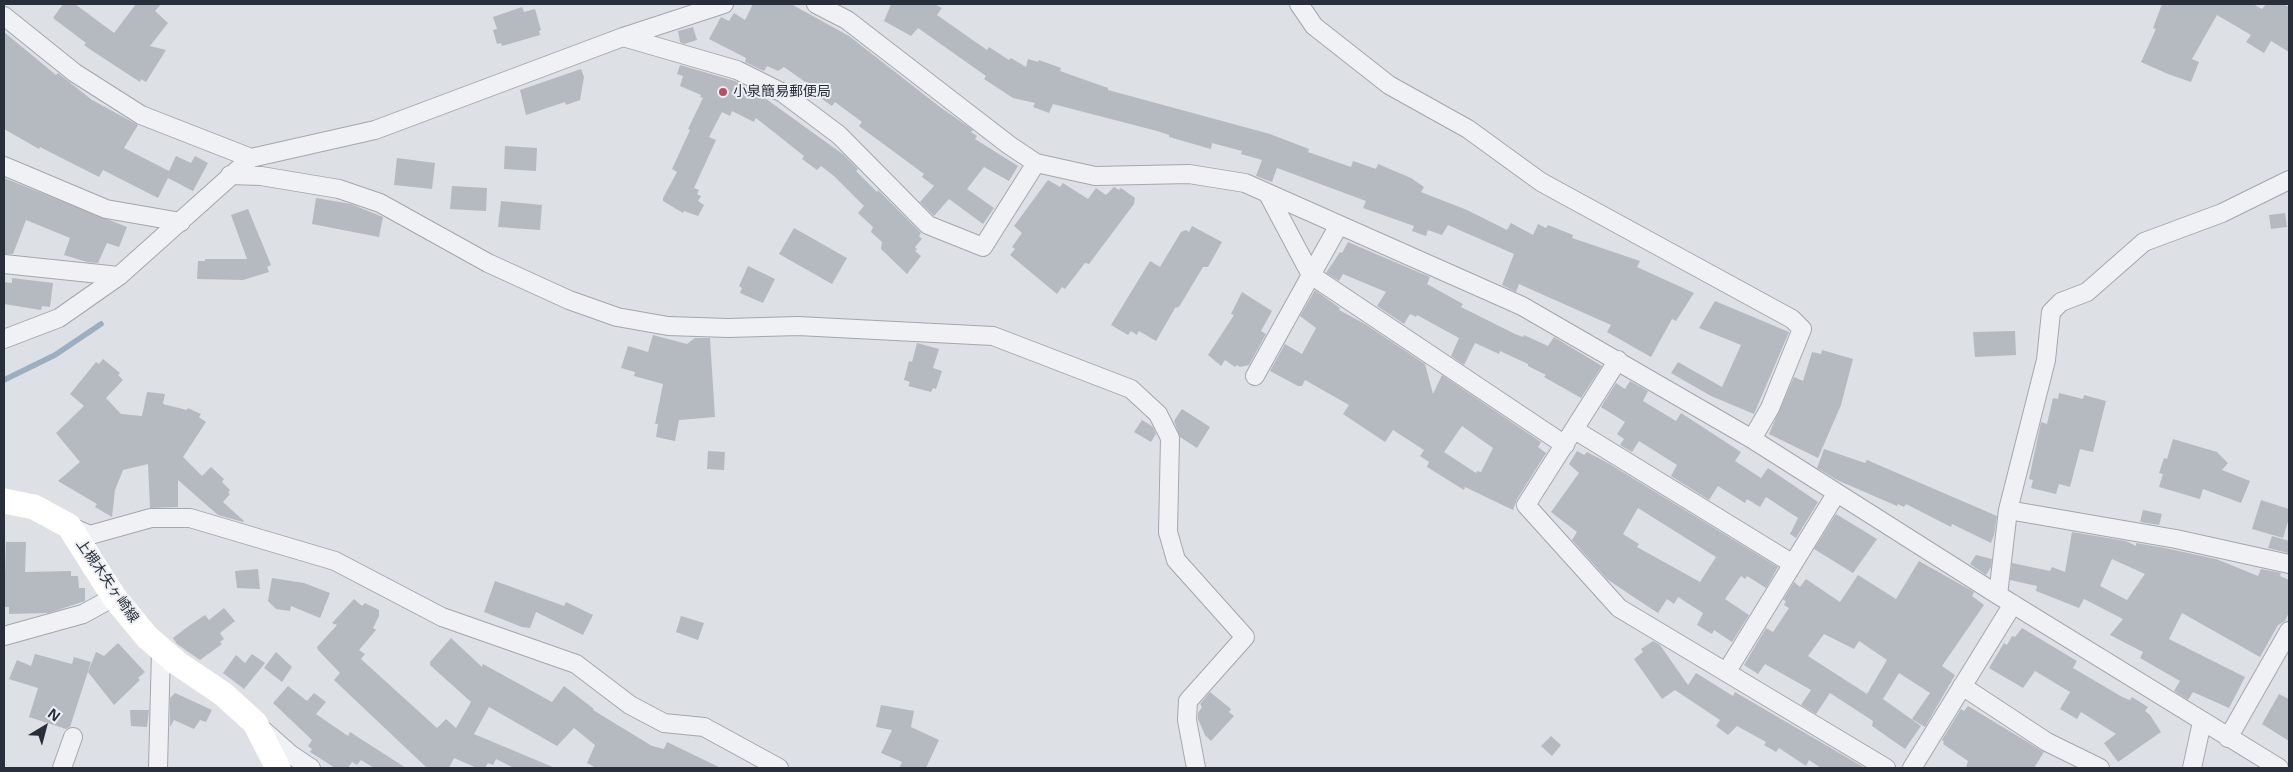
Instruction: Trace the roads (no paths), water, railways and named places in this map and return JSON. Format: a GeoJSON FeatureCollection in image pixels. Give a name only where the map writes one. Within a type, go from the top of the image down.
{"type":"FeatureCollection","features":[{"type":"Feature","properties":{"kind":"main road","name":"上槻木矢ヶ崎線"},"geometry":{"type":"LineString","coordinates":[[4,501],[34,507],[69,526],[114,597],[147,637],[177,663],[223,694],[254,723],[278,768]]}},
{"type":"Feature","properties":{"kind":"street"},"geometry":{"type":"LineString","coordinates":[[4,339],[59,318],[119,276],[251,158],[375,130],[623,37],[724,4]]}},
{"type":"Feature","properties":{"kind":"street"},"geometry":{"type":"LineString","coordinates":[[816,4],[847,20],[1009,145],[1036,163],[1095,176],[1190,174],[1246,183],[1522,306],[1752,439],[2005,600],[2228,738],[2280,768]]}},
{"type":"Feature","properties":{"kind":"street"},"geometry":{"type":"LineString","coordinates":[[1299,4],[1314,26],[1389,85],[1468,129],[1541,182],[1792,319],[1802,329],[1770,408],[1752,439]]}},
{"type":"Feature","properties":{"kind":"street"},"geometry":{"type":"LineString","coordinates":[[4,16],[75,73],[141,115],[251,158]]}},
{"type":"Feature","properties":{"kind":"street"},"geometry":{"type":"LineString","coordinates":[[623,37],[737,70],[783,93],[840,135],[928,225],[983,248],[1036,163]]}},
{"type":"Feature","properties":{"kind":"street"},"geometry":{"type":"LineString","coordinates":[[4,166],[9,170],[106,208],[180,222]]}},
{"type":"Feature","properties":{"kind":"street"},"geometry":{"type":"LineString","coordinates":[[230,175],[261,176],[340,189],[380,202],[488,263],[569,300],[617,317],[668,326],[728,328],[798,326],[993,336],[1131,389],[1158,414],[1170,438],[1168,532],[1176,560],[1245,636],[1188,701],[1187,720],[1196,768]]}},
{"type":"Feature","properties":{"kind":"street"},"geometry":{"type":"LineString","coordinates":[[1912,768],[1962,686],[2005,600],[2008,510],[2046,360],[2051,312],[2061,302],[2087,292],[2144,242],[2222,213],[2289,180]]}},
{"type":"Feature","properties":{"kind":"street"},"geometry":{"type":"LineString","coordinates":[[1268,194],[1311,275],[1564,444]]}},
{"type":"Feature","properties":{"kind":"street"},"geometry":{"type":"LineString","coordinates":[[1255,376],[1339,225]]}},
{"type":"Feature","properties":{"kind":"street"},"geometry":{"type":"LineString","coordinates":[[4,264],[119,276]]}},
{"type":"Feature","properties":{"kind":"street"},"geometry":{"type":"LineString","coordinates":[[1618,360],[1526,505],[1619,608],[1728,671],[1886,768]]}},
{"type":"Feature","properties":{"kind":"street"},"geometry":{"type":"LineString","coordinates":[[1575,430],[1793,564]]}},
{"type":"Feature","properties":{"kind":"street"},"geometry":{"type":"LineString","coordinates":[[1728,671],[1836,494]]}},
{"type":"Feature","properties":{"kind":"street"},"geometry":{"type":"LineString","coordinates":[[2008,510],[2176,539],[2289,564]]}},
{"type":"Feature","properties":{"kind":"street"},"geometry":{"type":"LineString","coordinates":[[69,526],[90,535],[151,518],[190,518],[335,561],[442,617],[576,664],[630,705],[664,723],[704,727],[779,768]]}},
{"type":"Feature","properties":{"kind":"street"},"geometry":{"type":"LineString","coordinates":[[4,636],[83,614],[114,597]]}},
{"type":"Feature","properties":{"kind":"street"},"geometry":{"type":"LineString","coordinates":[[2228,738],[2289,631]]}},
{"type":"Feature","properties":{"kind":"street"},"geometry":{"type":"LineString","coordinates":[[158,768],[162,650]]}},
{"type":"Feature","properties":{"kind":"street"},"geometry":{"type":"LineString","coordinates":[[1962,686],[2047,742],[2100,768]]}},
{"type":"Feature","properties":{"kind":"street"},"geometry":{"type":"LineString","coordinates":[[2192,768],[2202,722]]}},
{"type":"Feature","properties":{"kind":"street"},"geometry":{"type":"LineString","coordinates":[[254,723],[290,754],[312,768]]}},
{"type":"Feature","properties":{"kind":"street"},"geometry":{"type":"LineString","coordinates":[[62,768],[73,737]]}},
{"type":"Feature","properties":{"kind":"waterway"},"geometry":{"type":"LineString","coordinates":[[4,380],[55,355],[101,324]]}},
{"type":"Feature","properties":{"kind":"place","name":"小泉簡易郵便局"},"geometry":{"type":"Point","coordinates":[723,92]}}]}
